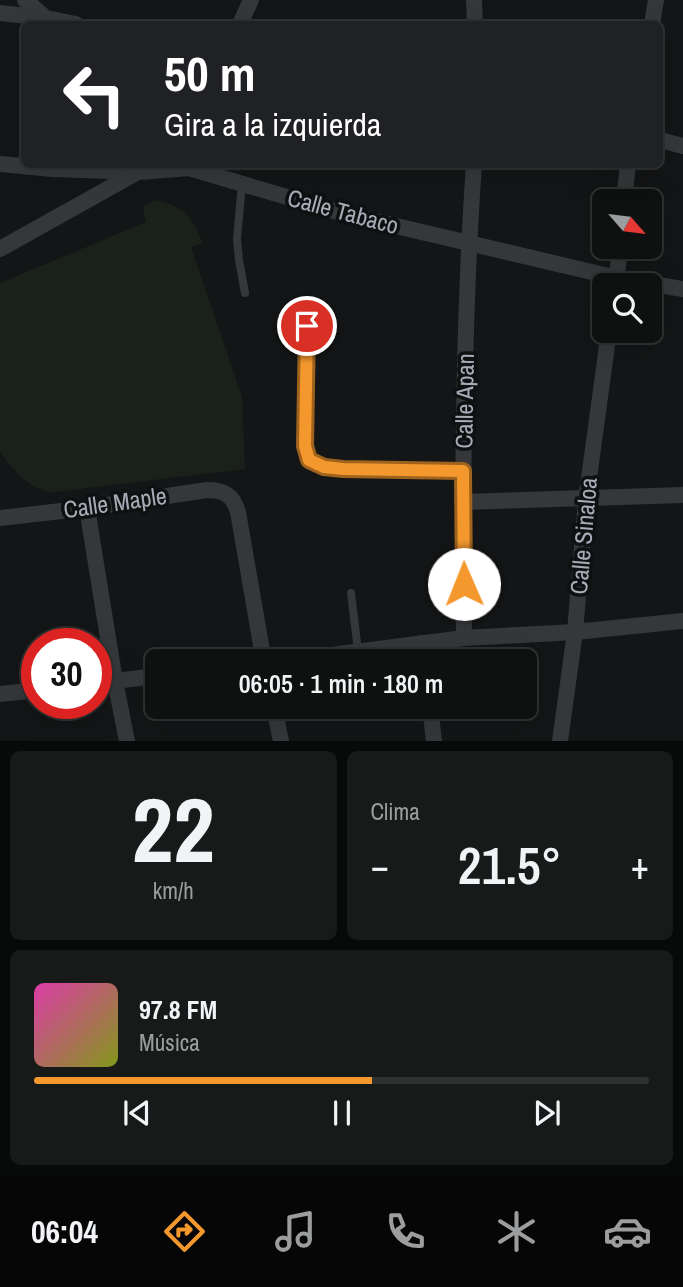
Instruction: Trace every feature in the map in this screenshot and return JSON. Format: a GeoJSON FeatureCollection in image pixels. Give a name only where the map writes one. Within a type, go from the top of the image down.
{"type":"FeatureCollection","features":[{"type":"Feature","properties":{"kind":"street"},"geometry":{"type":"LineString","coordinates":[[25,0],[46,19]]}},
{"type":"Feature","properties":{"kind":"street"},"geometry":{"type":"LineString","coordinates":[[241,21],[251,0]]}},
{"type":"Feature","properties":{"kind":"street"},"geometry":{"type":"LineString","coordinates":[[474,0],[475,21]]}},
{"type":"Feature","properties":{"kind":"street"},"geometry":{"type":"LineString","coordinates":[[652,21],[656,0]]}},
{"type":"Feature","properties":{"kind":"street"},"geometry":{"type":"LineString","coordinates":[[0,13],[58,21]]}},
{"type":"Feature","properties":{"kind":"street"},"geometry":{"type":"LineString","coordinates":[[663,141],[683,146]]}},
{"type":"Feature","properties":{"kind":"street","name":"Calle Tabaco"},"geometry":{"type":"LineString","coordinates":[[0,164],[21,166]]}},
{"type":"Feature","properties":{"kind":"street","name":"Calle Tabaco"},"geometry":{"type":"LineString","coordinates":[[36,168],[91,168],[139,172],[179,168]]}},
{"type":"Feature","properties":{"kind":"street","name":"Calle Tabaco"},"geometry":{"type":"LineString","coordinates":[[192,168],[341,213],[592,275]]}},
{"type":"Feature","properties":{"kind":"street","name":"Calle Apan"},"geometry":{"type":"LineString","coordinates":[[464,638],[462,502],[474,168]]}},
{"type":"Feature","properties":{"kind":"street"},"geometry":{"type":"LineString","coordinates":[[625,189],[628,168]]}},
{"type":"Feature","properties":{"kind":"street"},"geometry":{"type":"LineString","coordinates":[[0,249],[139,172]]}},
{"type":"Feature","properties":{"kind":"street","name":"Calle Tabaco"},"geometry":{"type":"LineString","coordinates":[[662,286],[683,289]]}},
{"type":"Feature","properties":{"kind":"street","name":"Calle Sinaloa"},"geometry":{"type":"LineString","coordinates":[[560,741],[575,632],[586,499],[607,343]]}},
{"type":"Feature","properties":{"kind":"street","name":"Calle Maple"},"geometry":{"type":"LineString","coordinates":[[0,518],[207,490],[229,494],[238,512],[262,649]]}},
{"type":"Feature","properties":{"kind":"street"},"geometry":{"type":"LineString","coordinates":[[462,502],[683,495]]}},
{"type":"Feature","properties":{"kind":"street"},"geometry":{"type":"LineString","coordinates":[[88,508],[127,741]]}},
{"type":"Feature","properties":{"kind":"street"},"geometry":{"type":"LineString","coordinates":[[374,649],[464,638],[575,632],[683,621]]}},
{"type":"Feature","properties":{"kind":"street"},"geometry":{"type":"LineString","coordinates":[[422,643],[423,649]]}},
{"type":"Feature","properties":{"kind":"street"},"geometry":{"type":"LineString","coordinates":[[112,681],[145,678]]}},
{"type":"Feature","properties":{"kind":"street"},"geometry":{"type":"LineString","coordinates":[[0,694],[21,692]]}},
{"type":"Feature","properties":{"kind":"street"},"geometry":{"type":"LineString","coordinates":[[276,719],[281,741]]}},
{"type":"Feature","properties":{"kind":"street"},"geometry":{"type":"LineString","coordinates":[[431,719],[434,741]]}},
{"type":"Feature","properties":{"kind":"lane"},"geometry":{"type":"LineString","coordinates":[[242,184],[237,239],[246,293]]}},
{"type":"Feature","properties":{"kind":"lane"},"geometry":{"type":"LineString","coordinates":[[307,326],[305,446],[309,460],[324,467],[343,469],[463,471]]}},
{"type":"Feature","properties":{"kind":"lane"},"geometry":{"type":"LineString","coordinates":[[351,593],[358,649]]}},
{"type":"Feature","properties":{"kind":"shaded area"},"geometry":{"type":"Polygon","coordinates":[[[154,200],[173,205],[186,214],[203,243],[191,247],[242,397],[245,469],[54,492],[37,488],[17,473],[0,452],[0,283],[146,222],[143,207],[154,200]]]}},
{"type":"Feature","properties":{"kind":"route"},"geometry":{"type":"LineString","coordinates":[[307,326],[305,446],[309,460],[324,467],[343,469],[463,471],[464,584]]}}]}
